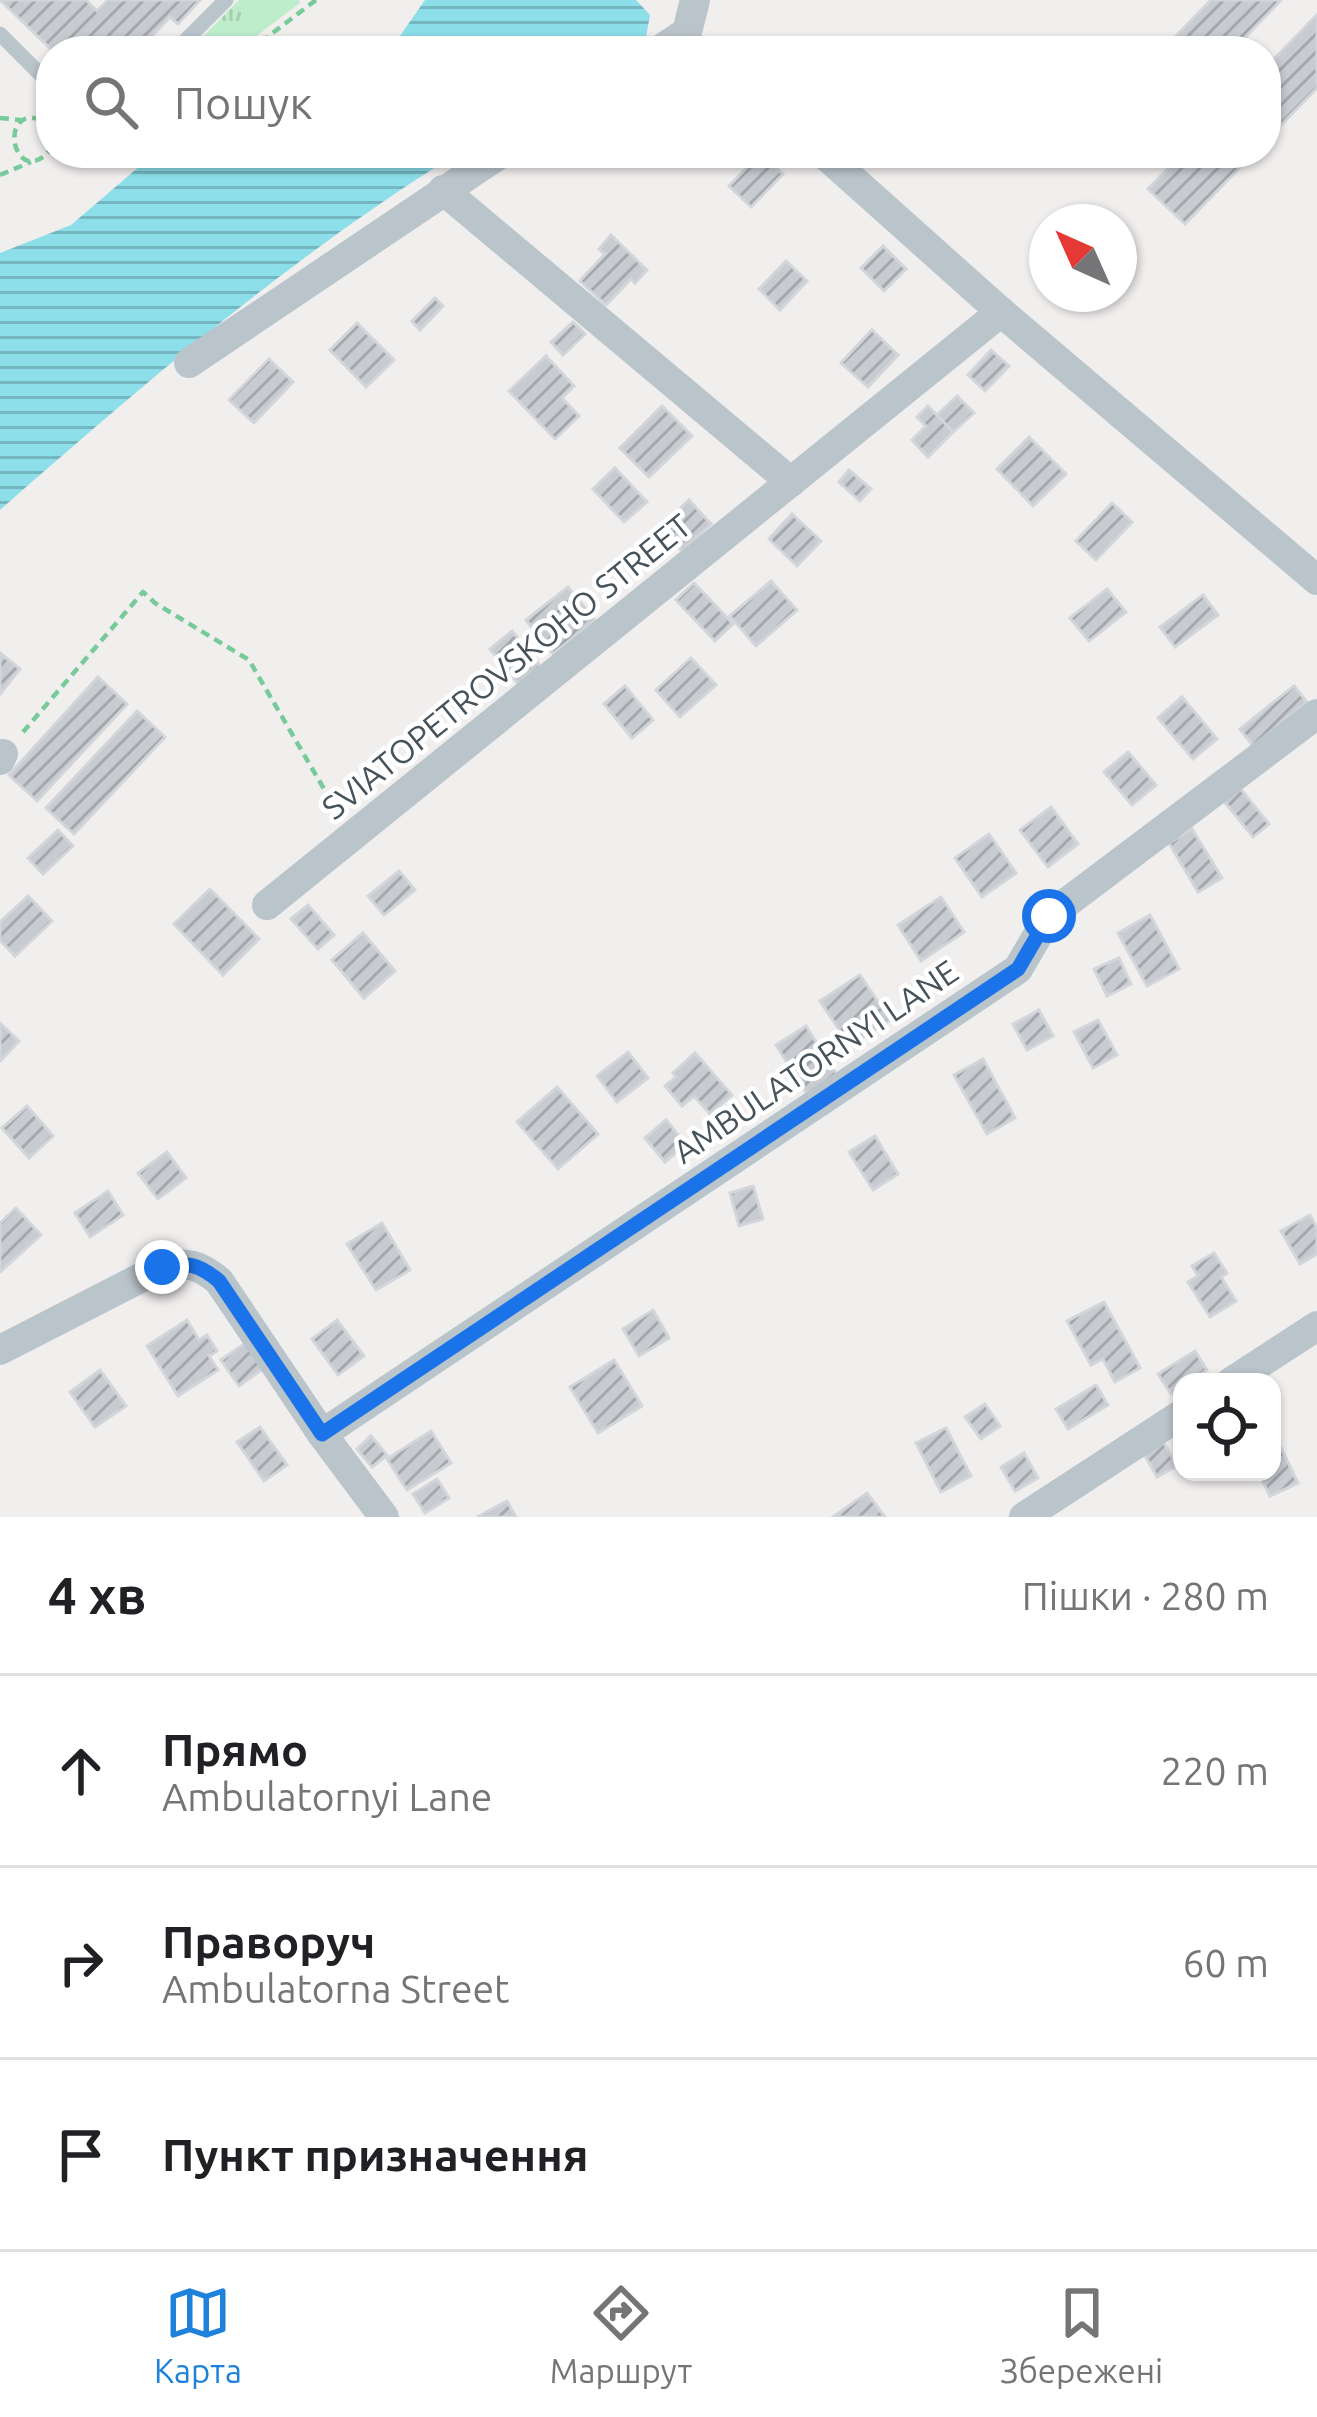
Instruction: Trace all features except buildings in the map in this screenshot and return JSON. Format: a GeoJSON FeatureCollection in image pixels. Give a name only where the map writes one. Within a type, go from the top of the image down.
{"type":"FeatureCollection","features":[{"type":"Feature","properties":{"kind":"street"},"geometry":{"type":"LineString","coordinates":[[695,0],[698,36]]}},
{"type":"Feature","properties":{"kind":"street"},"geometry":{"type":"LineString","coordinates":[[189,363],[477,168]]}},
{"type":"Feature","properties":{"kind":"street"},"geometry":{"type":"LineString","coordinates":[[840,168],[1001,312],[1317,580]]}},
{"type":"Feature","properties":{"kind":"street"},"geometry":{"type":"LineString","coordinates":[[443,190],[791,482]]}},
{"type":"Feature","properties":{"kind":"street","name":"SVIATOPETROVSKOHO STREET"},"geometry":{"type":"LineString","coordinates":[[267,905],[1001,312]]}},
{"type":"Feature","properties":{"kind":"street","name":"AMBULATORNYI LANE"},"geometry":{"type":"LineString","coordinates":[[322,1434],[1018,969],[1049,916],[1317,714]]}},
{"type":"Feature","properties":{"kind":"street"},"geometry":{"type":"LineString","coordinates":[[0,1351],[162,1267],[183,1262],[205,1269],[219,1281],[384,1517]]}},
{"type":"Feature","properties":{"kind":"street"},"geometry":{"type":"LineString","coordinates":[[1245,1373],[1317,1326]]}},
{"type":"Feature","properties":{"kind":"street"},"geometry":{"type":"LineString","coordinates":[[1024,1517],[1173,1420]]}},
{"type":"Feature","properties":{"kind":"lane"},"geometry":{"type":"LineString","coordinates":[[190,36],[226,0]]}},
{"type":"Feature","properties":{"kind":"lane"},"geometry":{"type":"LineString","coordinates":[[0,34],[36,70]]}},
{"type":"Feature","properties":{"kind":"path"},"geometry":{"type":"LineString","coordinates":[[269,36],[316,0]]}},
{"type":"Feature","properties":{"kind":"path"},"geometry":{"type":"LineString","coordinates":[[0,118],[36,118]]}},
{"type":"Feature","properties":{"kind":"path"},"geometry":{"type":"LineString","coordinates":[[21,120],[11,128],[9,145],[20,159],[32,163]]}},
{"type":"Feature","properties":{"kind":"path"},"geometry":{"type":"LineString","coordinates":[[0,175],[36,162]]}},
{"type":"Feature","properties":{"kind":"path"},"geometry":{"type":"LineString","coordinates":[[2,757],[143,592],[249,660],[352,837]]}},
{"type":"Feature","properties":{"kind":"green space"},"geometry":{"type":"Polygon","coordinates":[[[239,0],[299,0],[256,36],[204,36],[239,0]]]}},
{"type":"Feature","properties":{"kind":"water"},"geometry":{"type":"Polygon","coordinates":[[[425,0],[636,0],[650,15],[646,36],[400,36],[425,0]]]}},
{"type":"Feature","properties":{"kind":"water"},"geometry":{"type":"Polygon","coordinates":[[[138,168],[435,168],[279,277],[0,510],[0,253],[71,225],[138,168]]]}},
{"type":"Feature","properties":{"kind":"route"},"geometry":{"type":"LineString","coordinates":[[162,1267],[183,1262],[205,1269],[219,1281],[322,1434],[1018,969],[1049,916]]}}]}
